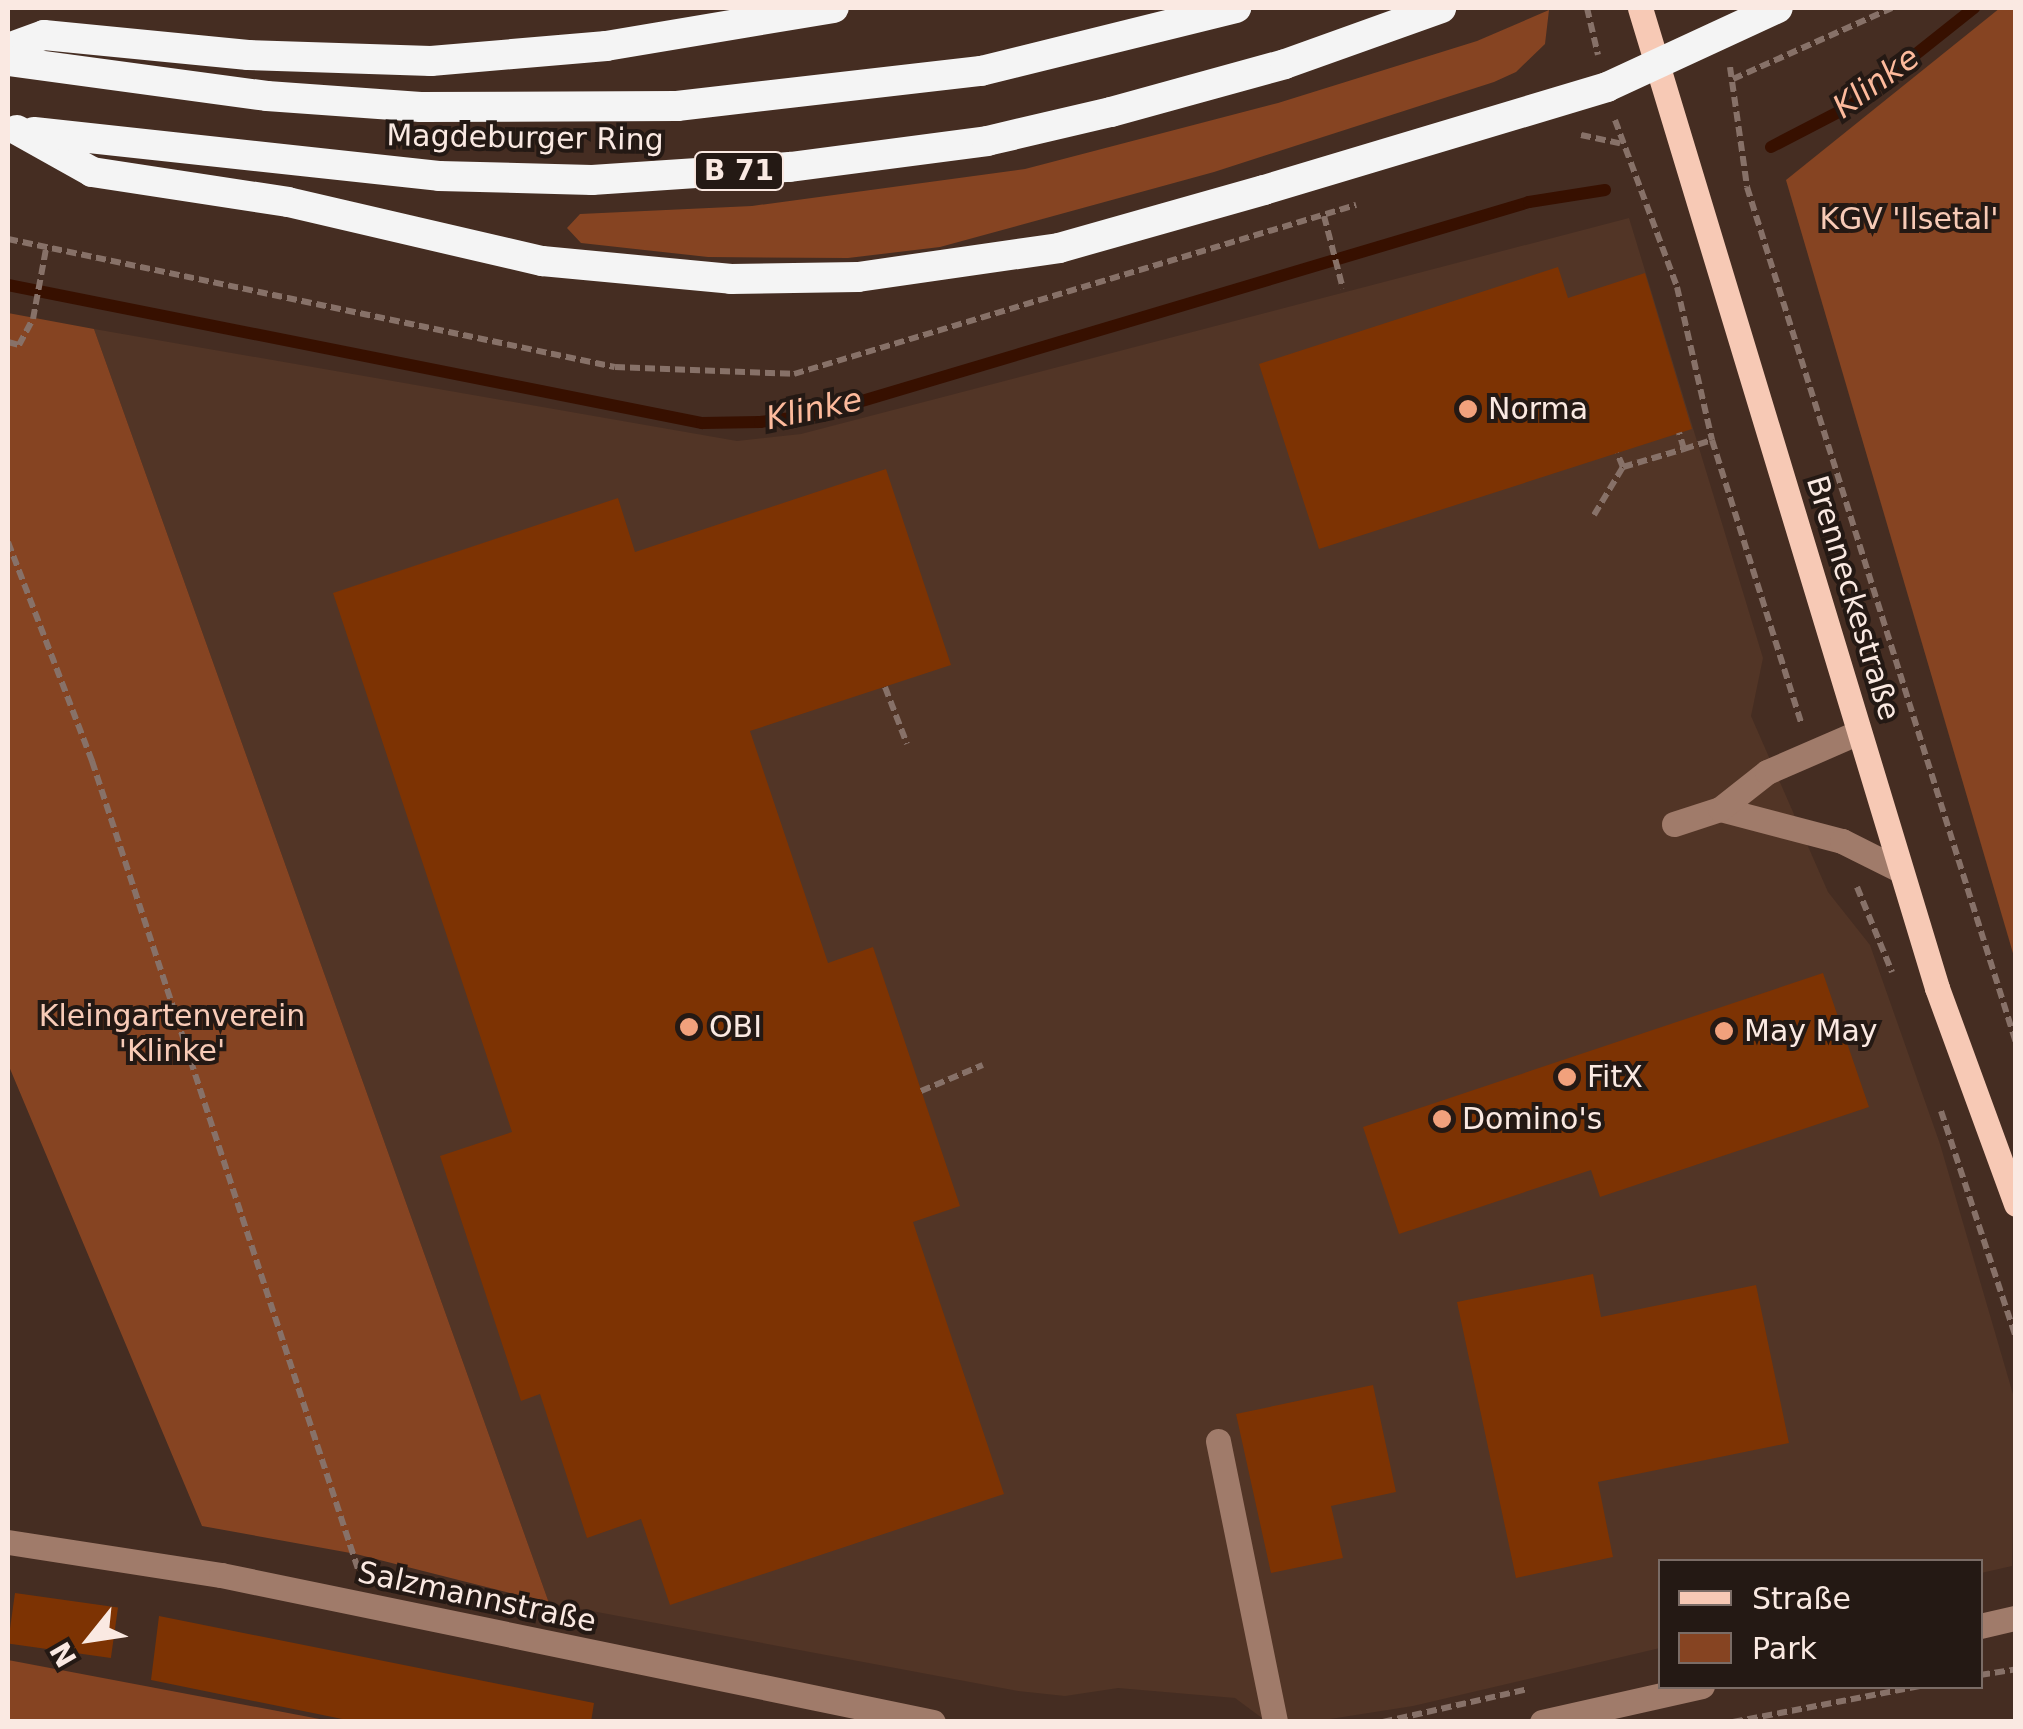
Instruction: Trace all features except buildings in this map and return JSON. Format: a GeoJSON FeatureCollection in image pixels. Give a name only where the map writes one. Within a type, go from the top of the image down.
{"type":"FeatureCollection","features":[{"type":"Feature","properties":{"kind":"highway"},"geometry":{"type":"LineString","coordinates":[[8,48],[44,36],[309,59],[451,60],[606,46],[834,8]]}},
{"type":"Feature","properties":{"kind":"highway","name":"Magdeburger Ring"},"geometry":{"type":"LineString","coordinates":[[8,61],[267,96],[421,107],[677,106],[964,74],[1236,8]]}},
{"type":"Feature","properties":{"kind":"highway","name":"Magdeburger Ring"},"geometry":{"type":"LineString","coordinates":[[12,129],[439,176],[592,180],[790,167],[987,141],[1111,112],[1285,64],[1441,8]]}},
{"type":"Feature","properties":{"kind":"highway"},"geometry":{"type":"LineString","coordinates":[[12,129],[92,172],[288,202],[506,254],[682,277],[783,280],[934,270],[1059,248],[1607,86],[1778,8]]}},
{"type":"Feature","properties":{"kind":"main road","name":"Brenneckestraße"},"geometry":{"type":"LineString","coordinates":[[1640,8],[1900,870],[2016,1204]]}},
{"type":"Feature","properties":{"kind":"street"},"geometry":{"type":"LineString","coordinates":[[1674,824],[1720,808],[1768,772],[1859,732]]}},
{"type":"Feature","properties":{"kind":"street"},"geometry":{"type":"LineString","coordinates":[[1720,808],[1842,841],[1900,870]]}},
{"type":"Feature","properties":{"kind":"street"},"geometry":{"type":"LineString","coordinates":[[1218,1440],[1270,1633],[1275,1722]]}},
{"type":"Feature","properties":{"kind":"street","name":"Salzmannstraße"},"geometry":{"type":"LineString","coordinates":[[8,1542],[221,1574],[933,1722]]}},
{"type":"Feature","properties":{"kind":"street"},"geometry":{"type":"LineString","coordinates":[[1983,1625],[2016,1618]]}},
{"type":"Feature","properties":{"kind":"street"},"geometry":{"type":"LineString","coordinates":[[1542,1722],[1689,1689]]}},
{"type":"Feature","properties":{"kind":"path"},"geometry":{"type":"LineString","coordinates":[[1587,8],[1598,53]]}},
{"type":"Feature","properties":{"kind":"path"},"geometry":{"type":"LineString","coordinates":[[1733,79],[1892,8]]}},
{"type":"Feature","properties":{"kind":"path","name":"Brenneckestraße"},"geometry":{"type":"LineString","coordinates":[[1730,66],[1747,187],[2016,1043]]}},
{"type":"Feature","properties":{"kind":"path"},"geometry":{"type":"LineString","coordinates":[[1616,127],[1677,287],[1712,440],[1796,708]]}},
{"type":"Feature","properties":{"kind":"path"},"geometry":{"type":"LineString","coordinates":[[1324,216],[1343,289]]}},
{"type":"Feature","properties":{"kind":"path"},"geometry":{"type":"LineString","coordinates":[[8,342],[19,345],[37,309],[46,249]]}},
{"type":"Feature","properties":{"kind":"path"},"geometry":{"type":"LineString","coordinates":[[1679,433],[1684,449]]}},
{"type":"Feature","properties":{"kind":"path"},"geometry":{"type":"LineString","coordinates":[[1594,515],[1623,467],[1712,440]]}},
{"type":"Feature","properties":{"kind":"path"},"geometry":{"type":"LineString","coordinates":[[1617,453],[1623,467]]}},
{"type":"Feature","properties":{"kind":"path"},"geometry":{"type":"LineString","coordinates":[[8,542],[99,780],[356,1554]]}},
{"type":"Feature","properties":{"kind":"path"},"geometry":{"type":"LineString","coordinates":[[885,687],[907,744]]}},
{"type":"Feature","properties":{"kind":"path"},"geometry":{"type":"LineString","coordinates":[[1853,874],[1894,977]]}},
{"type":"Feature","properties":{"kind":"path"},"geometry":{"type":"LineString","coordinates":[[921,1091],[984,1065]]}},
{"type":"Feature","properties":{"kind":"path"},"geometry":{"type":"LineString","coordinates":[[1938,1103],[2016,1338]]}},
{"type":"Feature","properties":{"kind":"path"},"geometry":{"type":"LineString","coordinates":[[1983,1674],[2016,1669]]}},
{"type":"Feature","properties":{"kind":"path"},"geometry":{"type":"LineString","coordinates":[[1733,1722],[1904,1689]]}},
{"type":"Feature","properties":{"kind":"shaded area"},"geometry":{"type":"Polygon","coordinates":[[[1629,218],[1763,658],[1751,716],[1828,892],[1870,945],[1940,1144],[2015,1401],[2012,1566],[1983,1573],[1983,1559],[1658,1559],[1658,1648],[1413,1706],[1311,1722],[1266,1721],[1235,1698],[1118,1688],[1065,1696],[1018,1691],[549,1603],[94,329],[737,441],[801,434],[1629,218]]]}},
{"type":"Feature","properties":{"kind":"green space","name":"KGV 'Ilsetal'"},"geometry":{"type":"Polygon","coordinates":[[[2000,8],[2016,8],[2015,960],[1786,180],[2000,8]]]}},
{"type":"Feature","properties":{"kind":"green space"},"geometry":{"type":"Polygon","coordinates":[[[1549,10],[1545,44],[1516,72],[1494,82],[1214,172],[940,247],[848,258],[708,257],[581,243],[567,228],[580,214],[752,206],[1025,169],[1278,103],[1477,41],[1549,10]]]}},
{"type":"Feature","properties":{"kind":"green space","name":"Kleingartenverein 'Klinke'"},"geometry":{"type":"Polygon","coordinates":[[[8,313],[94,329],[549,1603],[356,1554],[202,1526],[8,1064],[8,313]]]}},
{"type":"Feature","properties":{"kind":"green space"},"geometry":{"type":"Polygon","coordinates":[[[8,1660],[330,1721],[8,1721],[8,1660]]]}},
{"type":"Feature","properties":{"kind":"waterway","name":"Klinke"},"geometry":{"type":"LineString","coordinates":[[1771,147],[1852,105],[1974,8]]}},
{"type":"Feature","properties":{"kind":"waterway","name":"Klinke"},"geometry":{"type":"LineString","coordinates":[[8,285],[702,423],[760,422],[815,415],[1529,202],[1605,190]]}},
{"type":"Feature","properties":{"kind":"place","name":"Norma"},"geometry":{"type":"Point","coordinates":[1468,409]}},
{"type":"Feature","properties":{"kind":"place","name":"OBI"},"geometry":{"type":"Point","coordinates":[689,1027]}},
{"type":"Feature","properties":{"kind":"place","name":"May May"},"geometry":{"type":"Point","coordinates":[1724,1031]}},
{"type":"Feature","properties":{"kind":"place","name":"FitX"},"geometry":{"type":"Point","coordinates":[1567,1077]}},
{"type":"Feature","properties":{"kind":"place","name":"Domino's"},"geometry":{"type":"Point","coordinates":[1442,1119]}}]}
